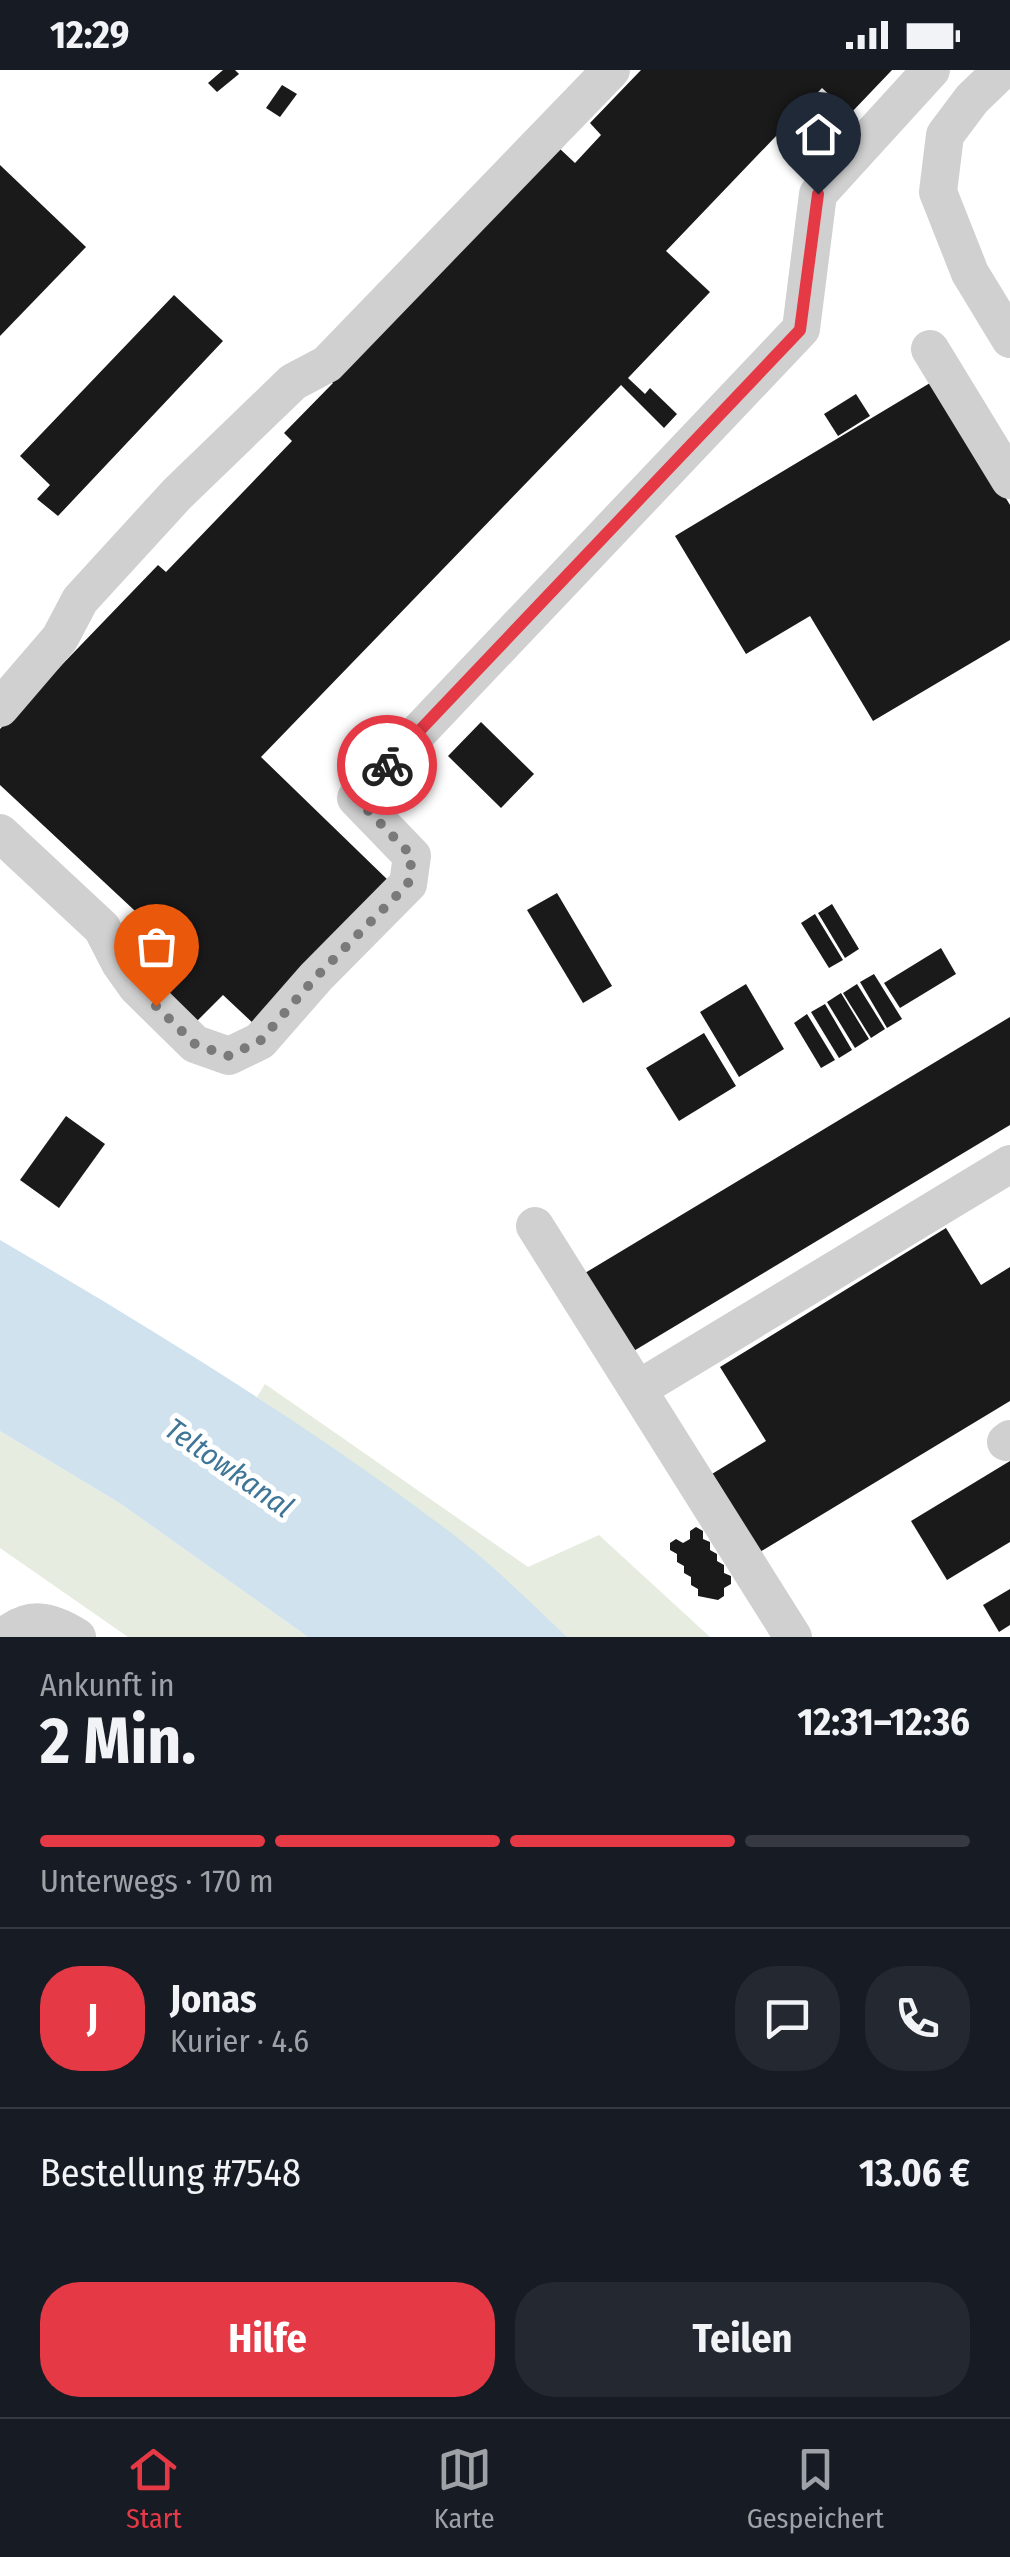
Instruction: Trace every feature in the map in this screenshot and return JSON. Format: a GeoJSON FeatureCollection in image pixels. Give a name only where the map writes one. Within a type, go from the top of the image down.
{"type":"FeatureCollection","features":[{"type":"Feature","properties":{"kind":"lane"},"geometry":{"type":"LineString","coordinates":[[0,708],[60,638],[80,600],[177,494],[294,382],[327,364],[611,70]]}},
{"type":"Feature","properties":{"kind":"lane"},"geometry":{"type":"LineString","coordinates":[[0,833],[102,928],[137,987],[195,1044],[228,1056],[260,1041],[316,977],[408,884],[412,856],[356,798],[800,330],[818,194],[932,70]]}},
{"type":"Feature","properties":{"kind":"lane"},"geometry":{"type":"LineString","coordinates":[[1002,70],[972,99],[944,135],[938,192],[970,273],[1010,339]]}},
{"type":"Feature","properties":{"kind":"lane"},"geometry":{"type":"LineString","coordinates":[[930,350],[1010,480]]}},
{"type":"Feature","properties":{"kind":"lane"},"geometry":{"type":"LineString","coordinates":[[640,1388],[1009,1167]]}},
{"type":"Feature","properties":{"kind":"lane"},"geometry":{"type":"LineString","coordinates":[[535,1226],[794,1637]]}},
{"type":"Feature","properties":{"kind":"lane"},"geometry":{"type":"LineString","coordinates":[[4,1637],[30,1621],[45,1622],[76,1637]]}},
{"type":"Feature","properties":{"kind":"shaded area"},"geometry":{"type":"Polygon","coordinates":[[[265,1384],[528,1567],[599,1535],[710,1637],[567,1637],[454,1536],[257,1397],[265,1384]]]}},
{"type":"Feature","properties":{"kind":"shaded area"},"geometry":{"type":"Polygon","coordinates":[[[0,1431],[121,1504],[308,1637],[128,1637],[0,1548],[0,1431]]]}},
{"type":"Feature","properties":{"kind":"water","name":"Teltowkanal"},"geometry":{"type":"Polygon","coordinates":[[[0,1240],[174,1345],[400,1495],[469,1547],[567,1637],[308,1637],[121,1504],[0,1431],[0,1240]]]}},
{"type":"Feature","properties":{"kind":"building"},"geometry":{"type":"Polygon","coordinates":[[[223,70],[239,74],[217,92],[208,83],[223,70]]]}},
{"type":"Feature","properties":{"kind":"building"},"geometry":{"type":"Polygon","coordinates":[[[641,70],[892,70],[850,114],[822,88],[666,251],[710,292],[628,378],[645,394],[650,388],[677,414],[664,428],[621,385],[261,757],[391,883],[255,1025],[223,995],[194,1024],[150,981],[178,951],[0,785],[0,729],[158,565],[166,572],[292,441],[284,433],[333,383],[327,378],[559,148],[575,163],[601,135],[590,123],[641,70]]]}},
{"type":"Feature","properties":{"kind":"building"},"geometry":{"type":"Polygon","coordinates":[[[282,85],[297,94],[280,117],[266,108],[282,85]]]}},
{"type":"Feature","properties":{"kind":"building"},"geometry":{"type":"Polygon","coordinates":[[[0,165],[86,247],[0,336],[0,165]]]}},
{"type":"Feature","properties":{"kind":"building"},"geometry":{"type":"Polygon","coordinates":[[[174,295],[223,341],[58,516],[37,499],[50,485],[20,456],[174,295]]]}},
{"type":"Feature","properties":{"kind":"building"},"geometry":{"type":"Polygon","coordinates":[[[935,380],[1010,505],[1010,640],[873,721],[810,616],[746,654],[675,536],[935,380]]]}},
{"type":"Feature","properties":{"kind":"building"},"geometry":{"type":"Polygon","coordinates":[[[856,394],[870,416],[838,436],[824,414],[856,394]]]}},
{"type":"Feature","properties":{"kind":"building"},"geometry":{"type":"Polygon","coordinates":[[[481,722],[534,774],[501,808],[448,756],[481,722]]]}},
{"type":"Feature","properties":{"kind":"building"},"geometry":{"type":"Polygon","coordinates":[[[557,893],[612,986],[583,1003],[527,910],[557,893]]]}},
{"type":"Feature","properties":{"kind":"building"},"geometry":{"type":"Polygon","coordinates":[[[832,904],[859,949],[845,958],[818,913],[832,904]]]}},
{"type":"Feature","properties":{"kind":"building"},"geometry":{"type":"Polygon","coordinates":[[[815,914],[843,960],[829,968],[801,923],[815,914]]]}},
{"type":"Feature","properties":{"kind":"building"},"geometry":{"type":"Polygon","coordinates":[[[941,948],[956,974],[900,1008],[884,983],[941,948]]]}},
{"type":"Feature","properties":{"kind":"building"},"geometry":{"type":"Polygon","coordinates":[[[874,974],[902,1019],[887,1028],[860,982],[874,974]]]}},
{"type":"Feature","properties":{"kind":"building"},"geometry":{"type":"Polygon","coordinates":[[[746,984],[784,1049],[739,1077],[700,1012],[746,984]]]}},
{"type":"Feature","properties":{"kind":"building"},"geometry":{"type":"Polygon","coordinates":[[[857,984],[885,1029],[871,1038],[843,993],[857,984]]]}},
{"type":"Feature","properties":{"kind":"building"},"geometry":{"type":"Polygon","coordinates":[[[841,993],[869,1039],[855,1048],[827,1002],[841,993]]]}},
{"type":"Feature","properties":{"kind":"building"},"geometry":{"type":"Polygon","coordinates":[[[825,1004],[852,1050],[839,1058],[811,1012],[825,1004]]]}},
{"type":"Feature","properties":{"kind":"building"},"geometry":{"type":"Polygon","coordinates":[[[807,1014],[835,1060],[821,1068],[794,1023],[807,1014]]]}},
{"type":"Feature","properties":{"kind":"building"},"geometry":{"type":"Polygon","coordinates":[[[1010,1017],[1010,1125],[627,1355],[580,1276],[1010,1017]]]}},
{"type":"Feature","properties":{"kind":"building"},"geometry":{"type":"Polygon","coordinates":[[[704,1033],[736,1086],[679,1121],[646,1068],[704,1033]]]}},
{"type":"Feature","properties":{"kind":"building"},"geometry":{"type":"Polygon","coordinates":[[[66,1116],[105,1144],[59,1208],[20,1180],[66,1116]]]}},
{"type":"Feature","properties":{"kind":"building"},"geometry":{"type":"Polygon","coordinates":[[[946,1228],[981,1285],[1010,1267],[1010,1401],[755,1555],[707,1477],[766,1441],[720,1367],[946,1228]]]}},
{"type":"Feature","properties":{"kind":"building"},"geometry":{"type":"Polygon","coordinates":[[[1010,1461],[1010,1542],[947,1580],[911,1521],[1010,1461]]]}},
{"type":"Feature","properties":{"kind":"building"},"geometry":{"type":"Polygon","coordinates":[[[696,1527],[703,1531],[703,1539],[710,1542],[717,1561],[724,1565],[724,1573],[731,1576],[731,1584],[718,1600],[698,1596],[691,1577],[677,1562],[677,1554],[670,1550],[670,1543],[690,1539],[690,1531],[696,1527]]]}},
{"type":"Feature","properties":{"kind":"building"},"geometry":{"type":"Polygon","coordinates":[[[1010,1589],[1010,1625],[999,1632],[983,1605],[1010,1589]]]}},
{"type":"Feature","properties":{"kind":"way so far"},"geometry":{"type":"LineString","coordinates":[[156,1006],[195,1044],[228,1056],[260,1041],[316,977],[408,884],[412,856],[356,798],[387,765]]}},
{"type":"Feature","properties":{"kind":"route"},"geometry":{"type":"LineString","coordinates":[[387,765],[800,330],[818,194]]}}]}
